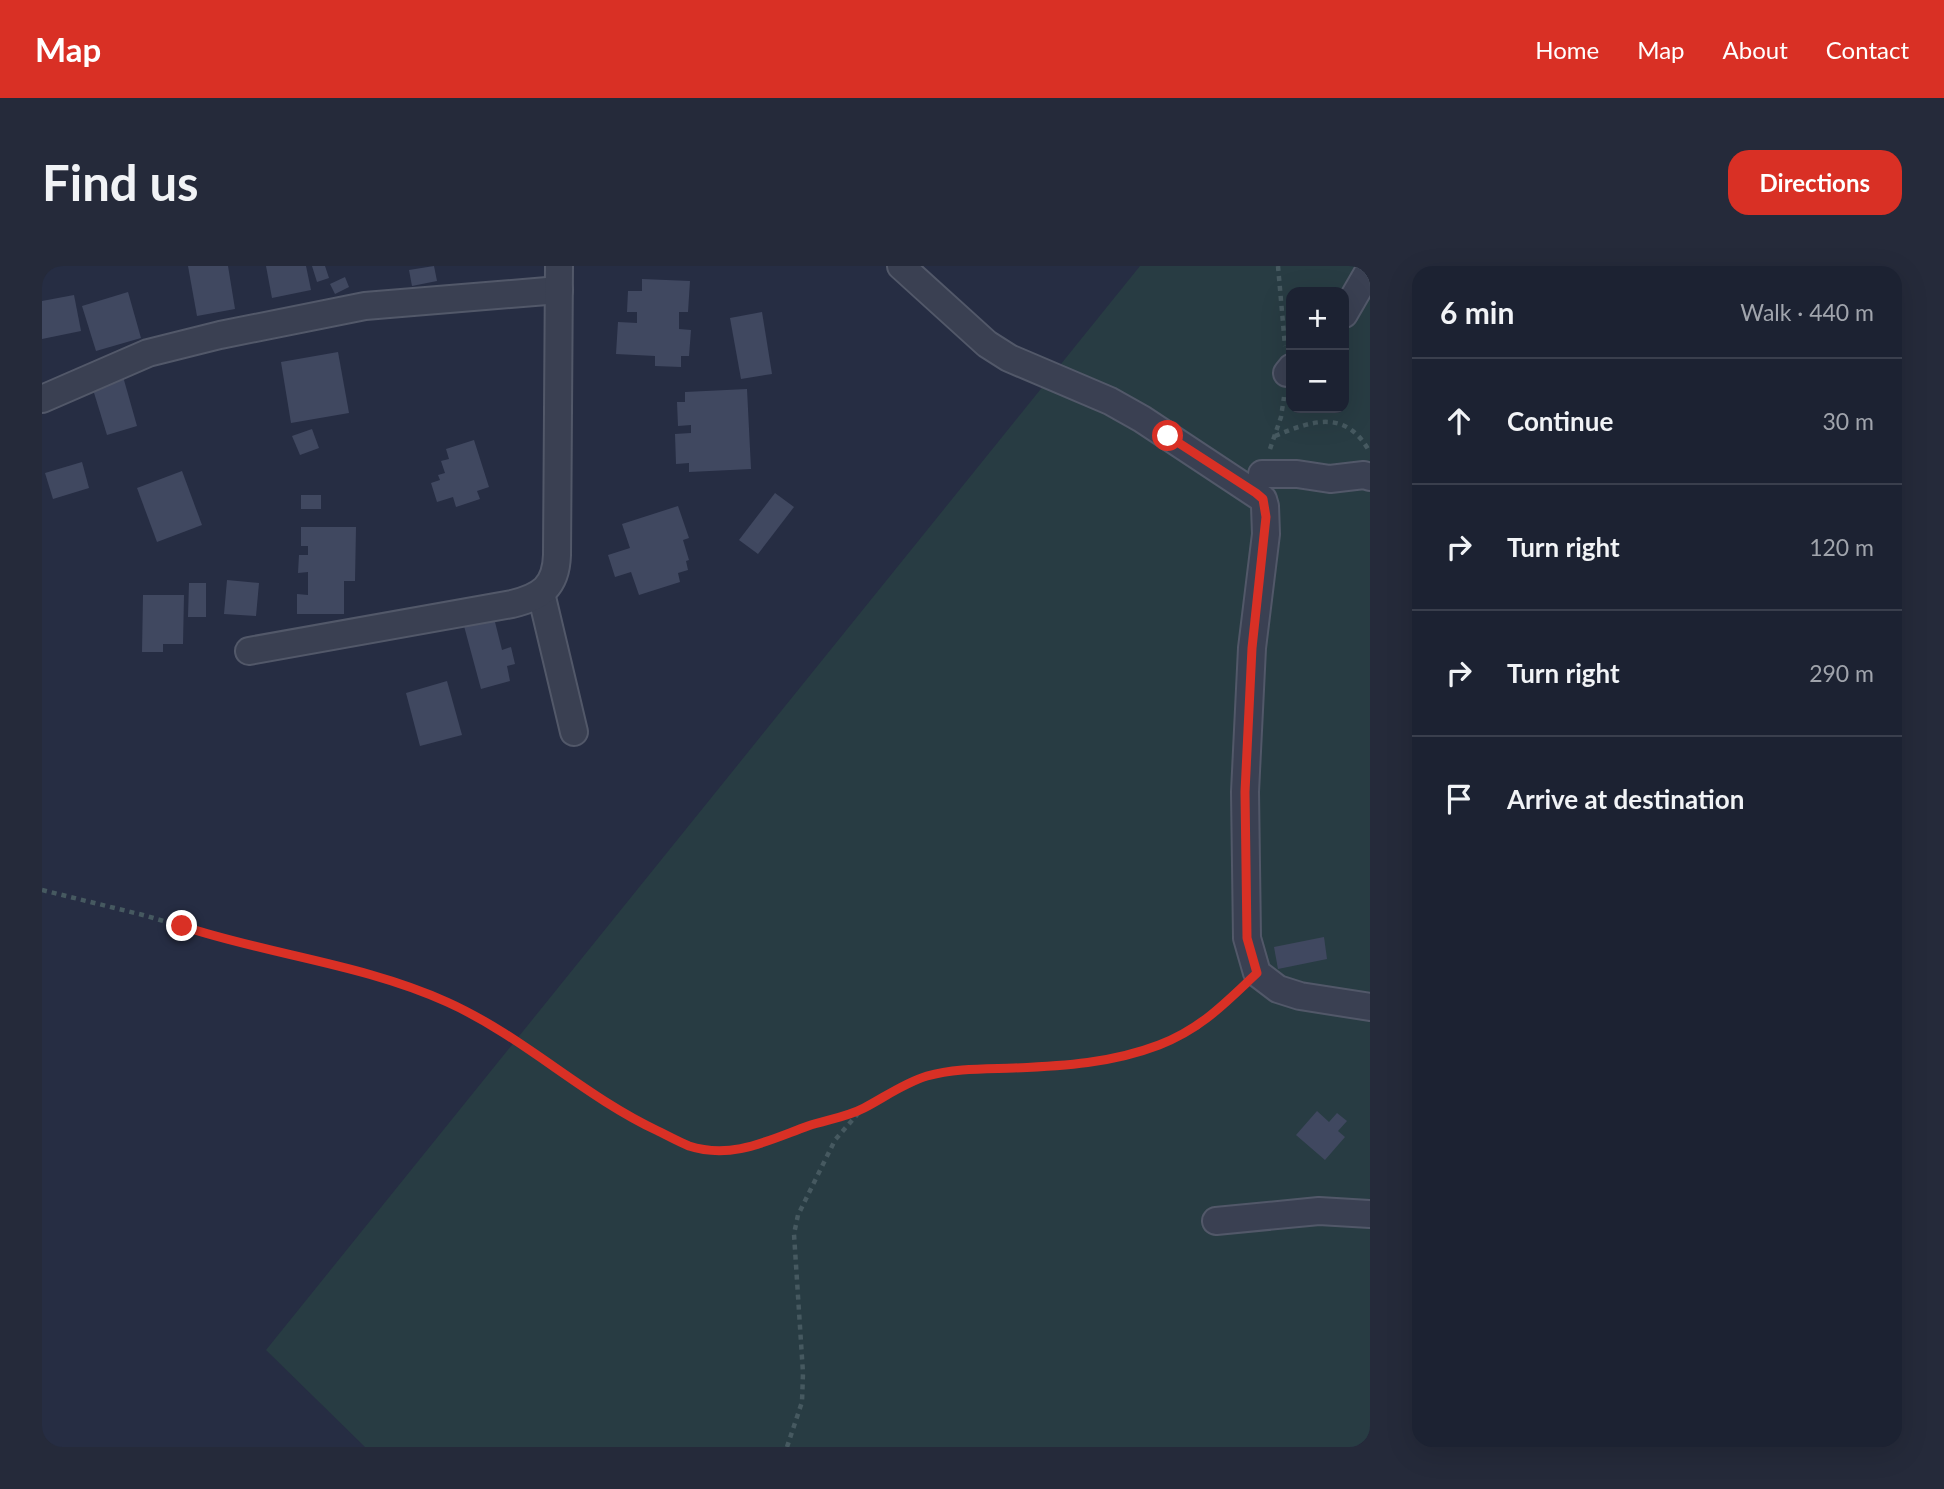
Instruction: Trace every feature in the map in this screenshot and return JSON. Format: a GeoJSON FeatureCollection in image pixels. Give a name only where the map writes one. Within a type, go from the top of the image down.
{"type":"FeatureCollection","features":[{"type":"Feature","properties":{"kind":"street"},"geometry":{"type":"LineString","coordinates":[[901,266],[987,344],[1009,358],[1110,401],[1142,419],[1263,499],[1266,534],[1252,648],[1245,792],[1247,938],[1257,973],[1278,989],[1370,1007]]}},
{"type":"Feature","properties":{"kind":"street"},"geometry":{"type":"LineString","coordinates":[[1349,307],[1370,270]]}},
{"type":"Feature","properties":{"kind":"street"},"geometry":{"type":"LineString","coordinates":[[42,399],[148,353],[220,335],[365,306],[559,278],[556,568],[551,581],[541,593],[531,599],[512,604],[249,651]]}},
{"type":"Feature","properties":{"kind":"street"},"geometry":{"type":"LineString","coordinates":[[1349,315],[1370,310]]}},
{"type":"Feature","properties":{"kind":"street"},"geometry":{"type":"LineString","coordinates":[[1262,474],[1297,474],[1330,480],[1364,475],[1370,477]]}},
{"type":"Feature","properties":{"kind":"street"},"geometry":{"type":"LineString","coordinates":[[541,593],[574,732]]}},
{"type":"Feature","properties":{"kind":"street"},"geometry":{"type":"LineString","coordinates":[[1216,1221],[1319,1211],[1370,1214]]}},
{"type":"Feature","properties":{"kind":"path"},"geometry":{"type":"LineString","coordinates":[[1275,436],[1308,422],[1334,421],[1353,431],[1370,453]]}},
{"type":"Feature","properties":{"kind":"path"},"geometry":{"type":"LineString","coordinates":[[42,890],[147,916],[228,941],[372,974],[448,1002],[540,1055],[625,1115],[691,1147],[725,1152],[759,1146],[861,1110],[900,1087],[927,1076],[958,1070],[1069,1066],[1123,1058],[1198,1027],[1257,973]]}},
{"type":"Feature","properties":{"kind":"path"},"geometry":{"type":"LineString","coordinates":[[787,1447],[802,1402],[803,1373],[794,1234],[798,1214],[835,1140],[861,1110]]}},
{"type":"Feature","properties":{"kind":"shaded area"},"geometry":{"type":"Polygon","coordinates":[[[1140,266],[1370,266],[1370,1447],[365,1447],[266,1350],[1140,266]]]}},
{"type":"Feature","properties":{"kind":"building"},"geometry":{"type":"Polygon","coordinates":[[[188,266],[228,266],[235,309],[197,316],[188,266]]]}},
{"type":"Feature","properties":{"kind":"building"},"geometry":{"type":"Polygon","coordinates":[[[266,266],[306,266],[311,290],[272,298],[266,266]]]}},
{"type":"Feature","properties":{"kind":"building"},"geometry":{"type":"Polygon","coordinates":[[[312,266],[325,266],[329,278],[317,282],[312,266]]]}},
{"type":"Feature","properties":{"kind":"building"},"geometry":{"type":"Polygon","coordinates":[[[434,266],[437,281],[412,286],[409,270],[434,266]]]}},
{"type":"Feature","properties":{"kind":"building"},"geometry":{"type":"Polygon","coordinates":[[[345,277],[349,287],[335,294],[330,284],[345,277]]]}},
{"type":"Feature","properties":{"kind":"building"},"geometry":{"type":"Polygon","coordinates":[[[642,279],[690,281],[688,312],[679,312],[679,329],[691,330],[689,356],[681,356],[681,367],[655,366],[655,356],[616,354],[618,322],[637,323],[637,312],[627,312],[628,291],[642,291],[642,279]]]}},
{"type":"Feature","properties":{"kind":"building"},"geometry":{"type":"Polygon","coordinates":[[[128,292],[141,338],[96,351],[82,306],[128,292]]]}},
{"type":"Feature","properties":{"kind":"building"},"geometry":{"type":"Polygon","coordinates":[[[74,295],[81,331],[42,339],[42,301],[74,295]]]}},
{"type":"Feature","properties":{"kind":"building"},"geometry":{"type":"Polygon","coordinates":[[[762,312],[772,374],[741,379],[730,318],[762,312]]]}},
{"type":"Feature","properties":{"kind":"building"},"geometry":{"type":"Polygon","coordinates":[[[338,352],[349,413],[291,423],[281,362],[338,352]]]}},
{"type":"Feature","properties":{"kind":"building"},"geometry":{"type":"Polygon","coordinates":[[[122,373],[137,426],[107,435],[91,383],[122,373]]]}},
{"type":"Feature","properties":{"kind":"building"},"geometry":{"type":"Polygon","coordinates":[[[747,389],[751,469],[689,472],[689,463],[676,464],[675,434],[691,433],[691,425],[678,426],[677,402],[685,402],[685,392],[747,389]]]}},
{"type":"Feature","properties":{"kind":"building"},"geometry":{"type":"Polygon","coordinates":[[[312,429],[319,448],[300,455],[292,436],[312,429]]]}},
{"type":"Feature","properties":{"kind":"building"},"geometry":{"type":"Polygon","coordinates":[[[474,440],[489,487],[477,491],[480,499],[456,507],[453,497],[437,502],[431,483],[440,480],[438,475],[445,473],[441,461],[449,459],[446,449],[474,440]]]}},
{"type":"Feature","properties":{"kind":"building"},"geometry":{"type":"Polygon","coordinates":[[[82,462],[89,488],[53,499],[45,473],[82,462]]]}},
{"type":"Feature","properties":{"kind":"building"},"geometry":{"type":"Polygon","coordinates":[[[182,471],[202,525],[157,542],[137,488],[182,471]]]}},
{"type":"Feature","properties":{"kind":"building"},"geometry":{"type":"Polygon","coordinates":[[[775,493],[794,507],[758,554],[739,540],[775,493]]]}},
{"type":"Feature","properties":{"kind":"building"},"geometry":{"type":"Polygon","coordinates":[[[301,495],[321,495],[321,509],[301,509],[301,495]]]}},
{"type":"Feature","properties":{"kind":"building"},"geometry":{"type":"Polygon","coordinates":[[[678,506],[689,538],[683,540],[689,560],[686,561],[688,570],[678,573],[680,582],[639,595],[631,572],[615,577],[608,555],[630,548],[622,524],[678,506]]]}},
{"type":"Feature","properties":{"kind":"building"},"geometry":{"type":"Polygon","coordinates":[[[301,527],[356,527],[355,581],[344,581],[344,614],[297,614],[297,594],[308,595],[308,572],[298,573],[299,555],[308,555],[308,546],[301,546],[301,527]]]}},
{"type":"Feature","properties":{"kind":"building"},"geometry":{"type":"Polygon","coordinates":[[[227,580],[259,583],[256,616],[224,614],[227,580]]]}},
{"type":"Feature","properties":{"kind":"building"},"geometry":{"type":"Polygon","coordinates":[[[189,583],[206,583],[206,617],[188,617],[189,583]]]}},
{"type":"Feature","properties":{"kind":"building"},"geometry":{"type":"Polygon","coordinates":[[[143,595],[184,595],[183,644],[163,644],[163,652],[142,652],[143,595]]]}},
{"type":"Feature","properties":{"kind":"building"},"geometry":{"type":"Polygon","coordinates":[[[494,618],[502,650],[511,647],[515,664],[507,666],[510,681],[481,689],[464,626],[494,618]]]}},
{"type":"Feature","properties":{"kind":"building"},"geometry":{"type":"Polygon","coordinates":[[[447,681],[462,735],[420,746],[406,693],[447,681]]]}},
{"type":"Feature","properties":{"kind":"building"},"geometry":{"type":"Polygon","coordinates":[[[1324,937],[1327,959],[1278,969],[1274,947],[1324,937]]]}},
{"type":"Feature","properties":{"kind":"building"},"geometry":{"type":"Polygon","coordinates":[[[1317,1111],[1329,1122],[1337,1113],[1347,1121],[1338,1131],[1345,1137],[1325,1160],[1296,1135],[1317,1111]]]}},
{"type":"Feature","properties":{"kind":"route"},"geometry":{"type":"LineString","coordinates":[[182,926],[228,941],[372,974],[448,1002],[540,1055],[625,1115],[691,1147],[725,1152],[759,1146],[861,1110],[900,1087],[927,1076],[958,1070],[1069,1066],[1123,1058],[1198,1027],[1257,973],[1247,938],[1245,792],[1252,648],[1266,517],[1263,499],[1256,493],[1168,436]]}}]}
